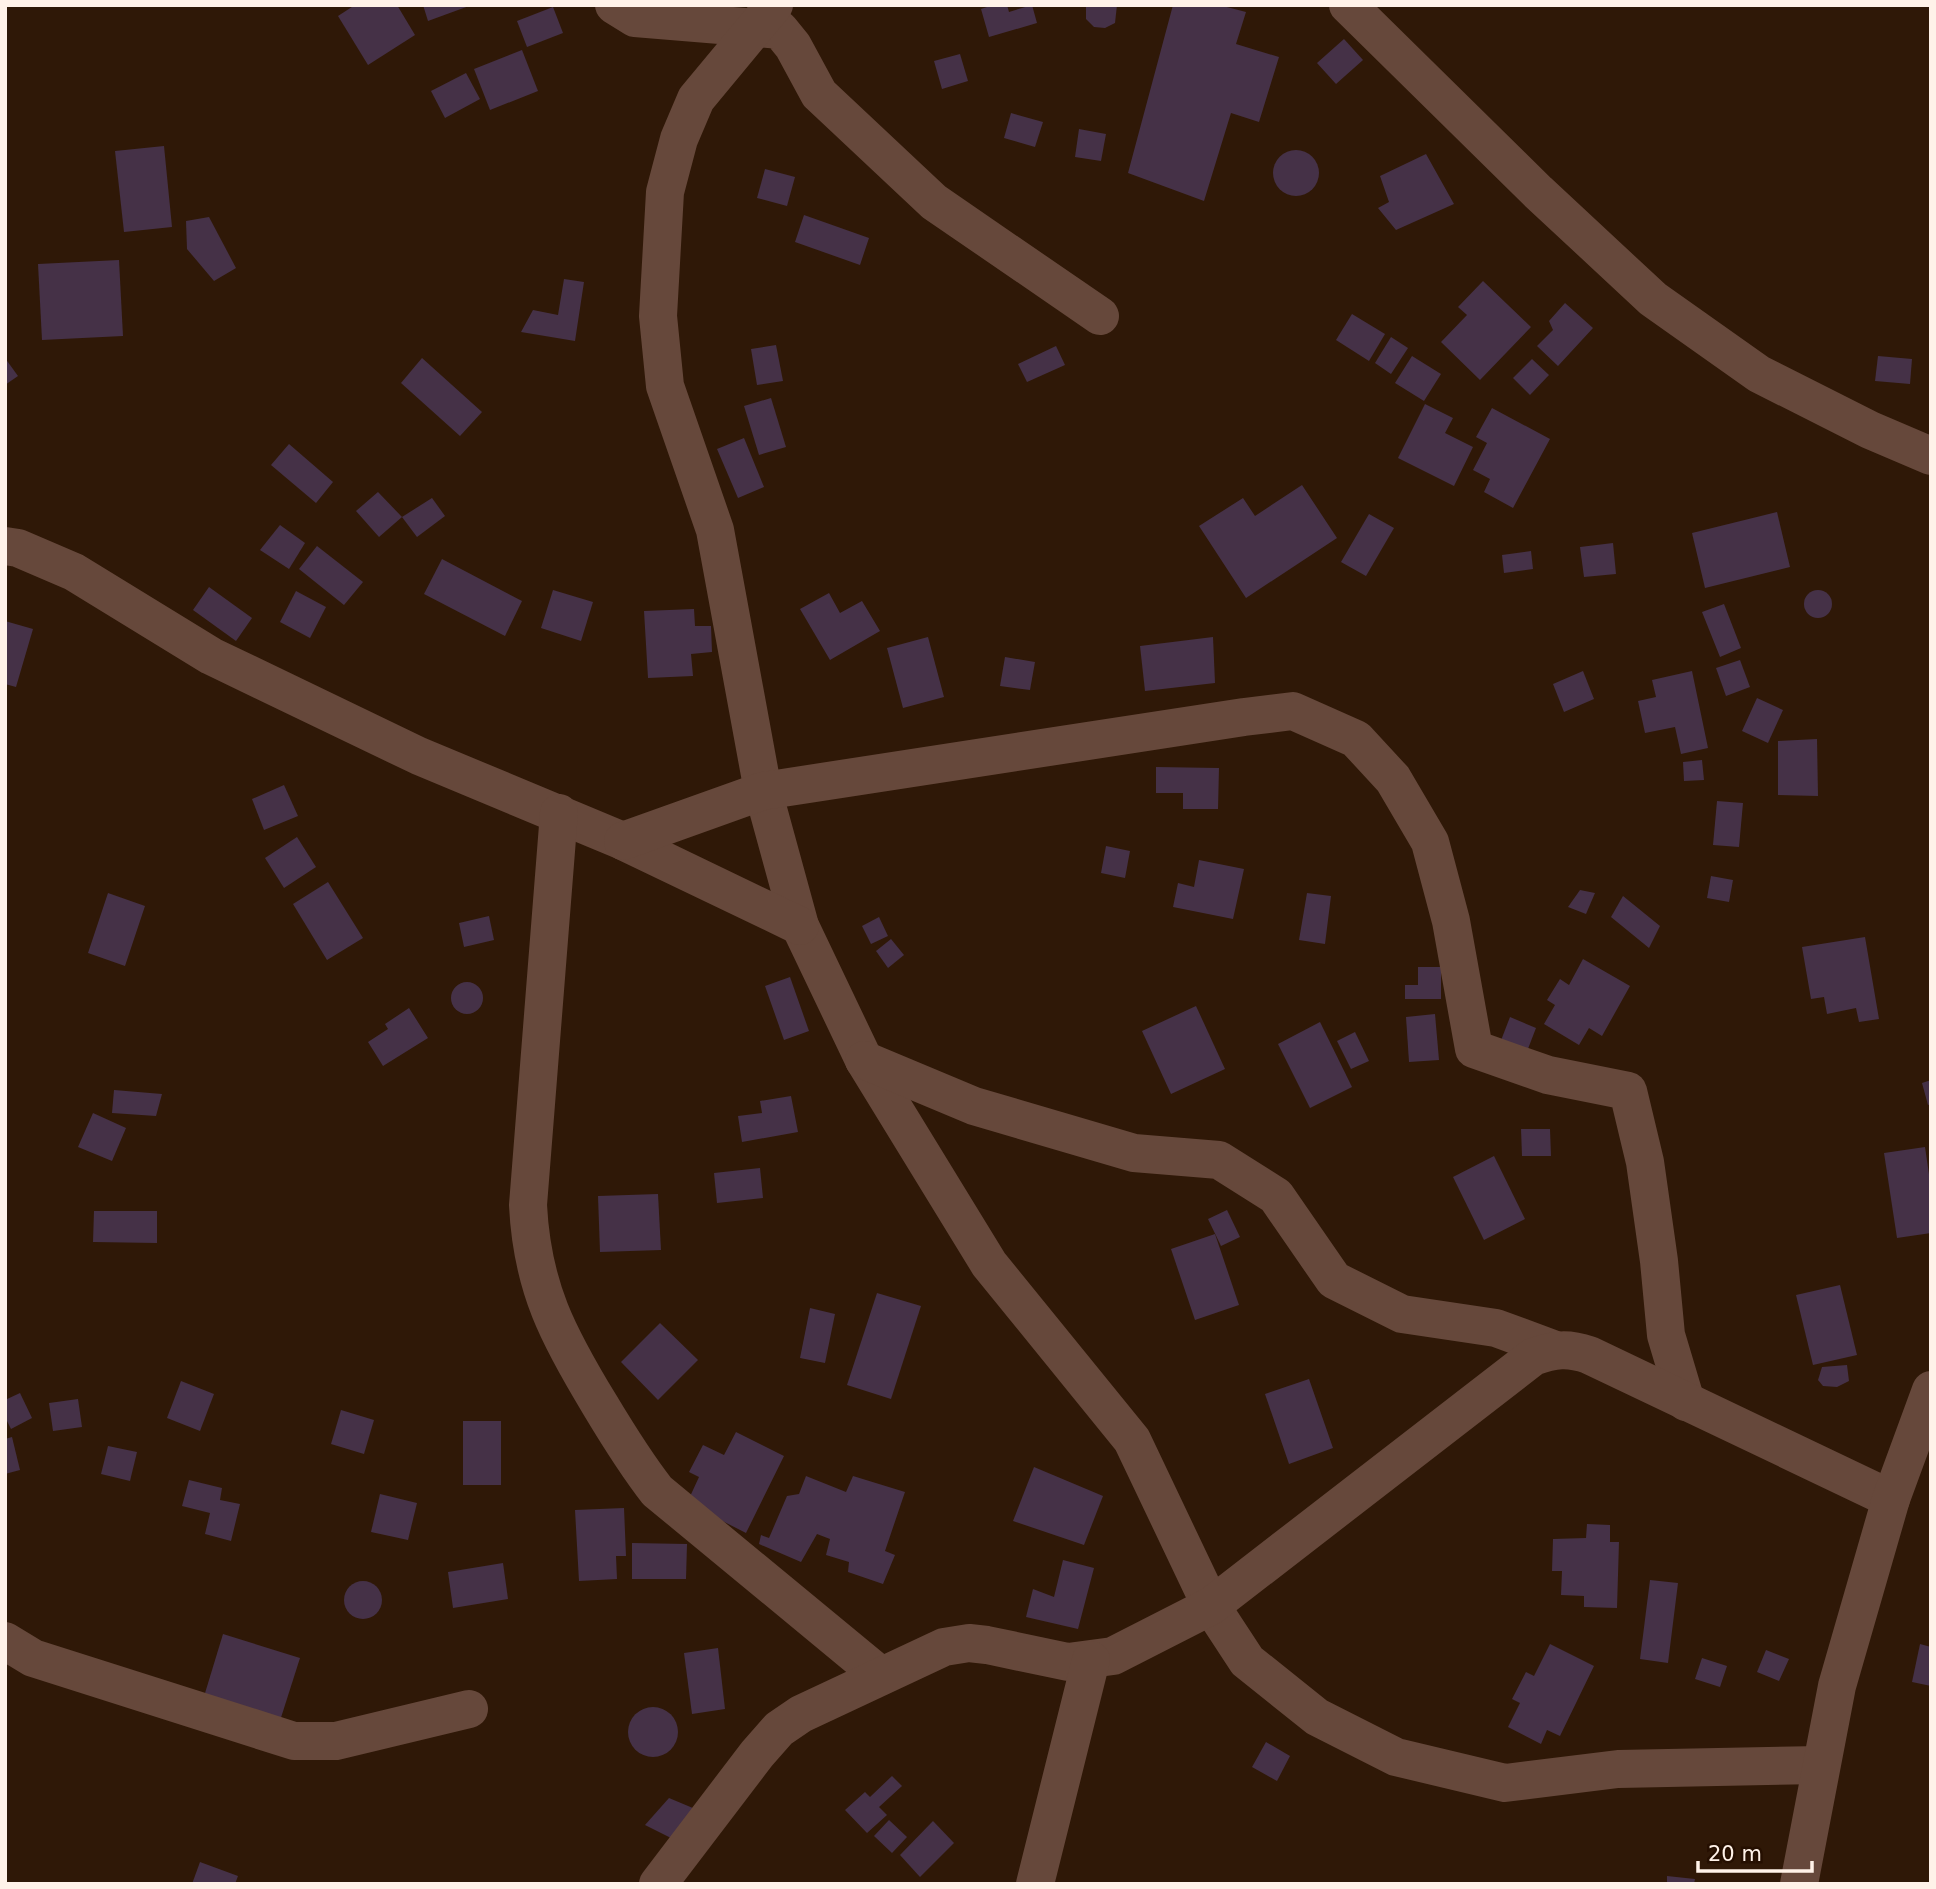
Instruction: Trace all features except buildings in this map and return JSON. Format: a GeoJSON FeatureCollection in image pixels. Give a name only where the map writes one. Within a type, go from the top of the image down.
{"type":"FeatureCollection","features":[{"type":"Feature","properties":{"kind":"street"},"geometry":{"type":"LineString","coordinates":[[614,5],[635,18],[765,16],[793,46],[819,94],[934,202],[1100,316]]}},
{"type":"Feature","properties":{"kind":"street"},"geometry":{"type":"LineString","coordinates":[[1348,5],[1538,192],[1653,299],[1759,373],[1870,430],[1931,456]]}},
{"type":"Feature","properties":{"kind":"street"},"geometry":{"type":"LineString","coordinates":[[765,16],[696,99],[678,139],[665,192],[658,316],[665,386],[715,530],[762,791],[800,926],[864,1060],[989,1264],[1132,1440],[1211,1605],[1247,1661],[1317,1717],[1396,1757],[1505,1783],[1618,1769],[1821,1765]]}},
{"type":"Feature","properties":{"kind":"street"},"geometry":{"type":"LineString","coordinates":[[5,546],[18,548],[74,572],[224,662],[419,756],[623,841],[800,926]]}},
{"type":"Feature","properties":{"kind":"street"},"geometry":{"type":"LineString","coordinates":[[623,841],[762,791],[1293,711],[1356,739],[1393,779],[1430,842],[1451,921],[1474,1049],[1548,1075],[1629,1091],[1645,1162],[1659,1261],[1665,1335],[1686,1402]]}},
{"type":"Feature","properties":{"kind":"street"},"geometry":{"type":"LineString","coordinates":[[559,813],[528,1205],[530,1243],[538,1280],[562,1342],[639,1469],[657,1491],[881,1676]]}},
{"type":"Feature","properties":{"kind":"street"},"geometry":{"type":"LineString","coordinates":[[864,1060],[974,1106],[1135,1153],[1219,1160],[1276,1196],[1334,1280],[1402,1314],[1496,1328],[1553,1349],[1570,1349],[1590,1355],[1891,1499]]}},
{"type":"Feature","properties":{"kind":"street"},"geometry":{"type":"LineString","coordinates":[[658,1884],[779,1729],[801,1714],[944,1647],[969,1643],[1068,1662],[1113,1656],[1211,1605],[1533,1357],[1553,1349]]}},
{"type":"Feature","properties":{"kind":"street"},"geometry":{"type":"LineString","coordinates":[[1803,1880],[1836,1686],[1891,1499],[1931,1390]]}},
{"type":"Feature","properties":{"kind":"street"},"geometry":{"type":"LineString","coordinates":[[5,1641],[33,1658],[293,1741],[336,1741],[468,1709]]}},
{"type":"Feature","properties":{"kind":"street"},"geometry":{"type":"LineString","coordinates":[[1035,1884],[1091,1660]]}}]}
